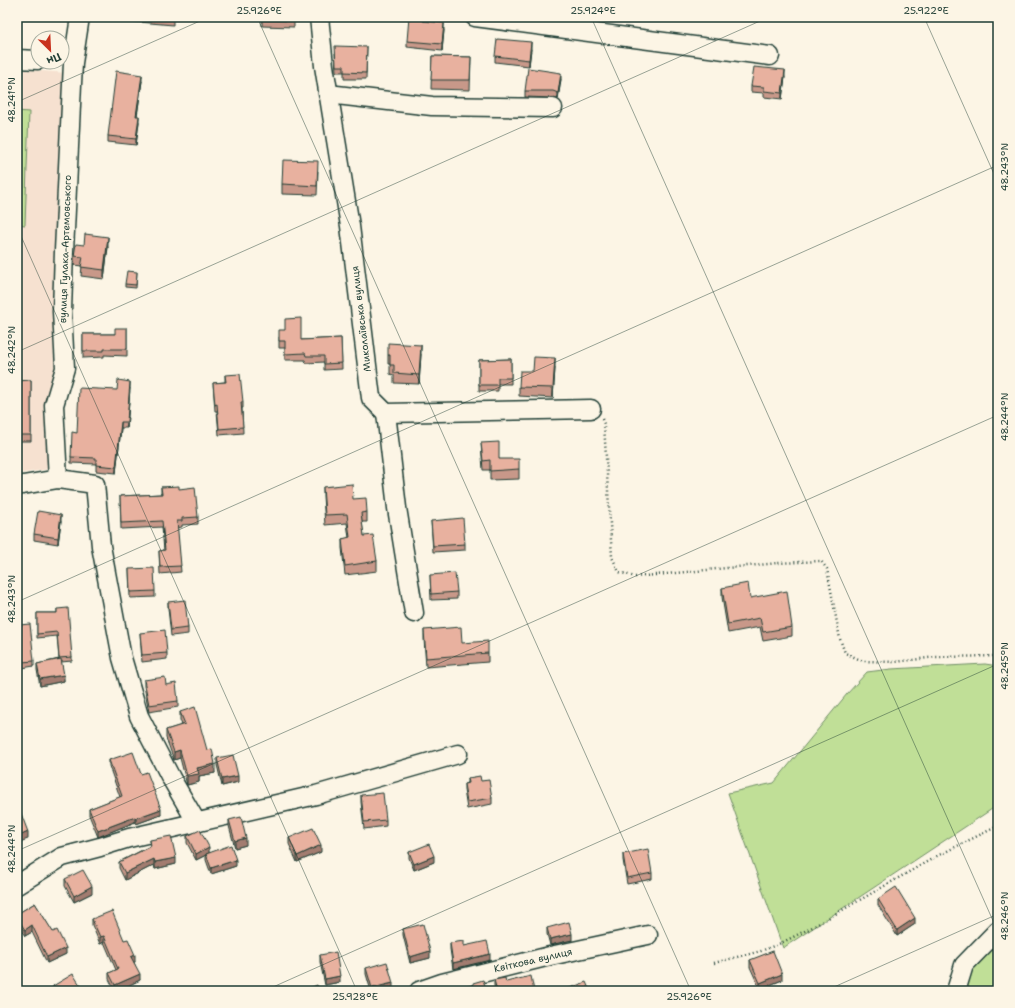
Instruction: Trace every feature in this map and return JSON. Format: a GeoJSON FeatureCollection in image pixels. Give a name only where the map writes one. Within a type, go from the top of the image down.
{"type":"FeatureCollection","features":[{"type":"Feature","properties":{"kind":"street","name":"вулиця Гулака-Артемовського"},"geometry":{"type":"LineString","coordinates":[[70,52],[80,17]]}},
{"type":"Feature","properties":{"kind":"street","name":"Миколаївська вулиця"},"geometry":{"type":"LineString","coordinates":[[319,17],[328,94],[350,226],[371,398],[386,413]]}},
{"type":"Feature","properties":{"kind":"street"},"geometry":{"type":"LineString","coordinates":[[475,17],[770,56]]}},
{"type":"Feature","properties":{"kind":"street"},"geometry":{"type":"LineString","coordinates":[[17,59],[30,60]]}},
{"type":"Feature","properties":{"kind":"street","name":"вулиця Гулака-Артемовського"},"geometry":{"type":"LineString","coordinates":[[58,479],[54,405],[65,368],[62,310],[67,70]]}},
{"type":"Feature","properties":{"kind":"street"},"geometry":{"type":"LineString","coordinates":[[328,94],[432,106],[553,108]]}},
{"type":"Feature","properties":{"kind":"street"},"geometry":{"type":"LineString","coordinates":[[414,613],[397,508],[386,413],[591,409]]}},
{"type":"Feature","properties":{"kind":"street"},"geometry":{"type":"LineString","coordinates":[[17,486],[58,479],[95,484],[102,546],[122,658],[139,716],[171,778],[197,823]]}},
{"type":"Feature","properties":{"kind":"street"},"geometry":{"type":"LineString","coordinates":[[17,885],[62,857],[129,838],[316,795],[458,754]]}},
{"type":"Feature","properties":{"kind":"street"},"geometry":{"type":"LineString","coordinates":[[956,991],[964,965],[998,930]]}},
{"type":"Feature","properties":{"kind":"street","name":"Квіткова вулиця"},"geometry":{"type":"LineString","coordinates":[[419,991],[442,983],[550,956],[648,935]]}},
{"type":"Feature","properties":{"kind":"path"},"geometry":{"type":"LineString","coordinates":[[591,409],[600,415],[604,424],[612,557],[619,572],[635,577],[778,563],[821,561],[827,569],[840,639],[845,653],[863,661],[895,662],[936,657],[998,656]]}},
{"type":"Feature","properties":{"kind":"path"},"geometry":{"type":"LineString","coordinates":[[714,963],[761,951],[781,943],[809,929],[937,856],[998,826]]}},
{"type":"Feature","properties":{"kind":"shaded area"},"geometry":{"type":"Polygon","coordinates":[[[17,69],[67,73],[54,279],[58,365],[48,390],[49,469],[17,474],[17,69]]]}},
{"type":"Feature","properties":{"kind":"green space"},"geometry":{"type":"Polygon","coordinates":[[[17,111],[29,112],[25,225],[17,224],[17,111]]]}},
{"type":"Feature","properties":{"kind":"green space"},"geometry":{"type":"Polygon","coordinates":[[[985,664],[998,666],[998,805],[783,948],[728,793],[774,783],[847,694],[867,672],[891,669],[985,664]]]}},
{"type":"Feature","properties":{"kind":"green space"},"geometry":{"type":"Polygon","coordinates":[[[998,924],[998,991],[950,991],[998,924]]]}},
{"type":"Feature","properties":{"kind":"building"},"geometry":{"type":"Polygon","coordinates":[[[262,17],[294,17],[294,21],[262,20],[262,17]]]}},
{"type":"Feature","properties":{"kind":"building"},"geometry":{"type":"Polygon","coordinates":[[[409,17],[423,17],[423,21],[444,23],[442,44],[407,41],[409,17]]]}},
{"type":"Feature","properties":{"kind":"building"},"geometry":{"type":"Polygon","coordinates":[[[497,39],[531,42],[529,60],[495,56],[497,39]]]}},
{"type":"Feature","properties":{"kind":"building"},"geometry":{"type":"Polygon","coordinates":[[[335,46],[367,47],[366,73],[344,72],[344,66],[336,66],[335,46]]]}},
{"type":"Feature","properties":{"kind":"building"},"geometry":{"type":"Polygon","coordinates":[[[432,56],[471,57],[470,80],[431,80],[432,56]]]}},
{"type":"Feature","properties":{"kind":"building"},"geometry":{"type":"Polygon","coordinates":[[[754,67],[785,70],[782,93],[764,91],[764,87],[751,86],[754,67]]]}},
{"type":"Feature","properties":{"kind":"building"},"geometry":{"type":"Polygon","coordinates":[[[528,68],[561,73],[558,93],[553,91],[525,91],[528,68]]]}},
{"type":"Feature","properties":{"kind":"building"},"geometry":{"type":"Polygon","coordinates":[[[116,71],[142,75],[136,116],[139,116],[136,139],[108,136],[116,71]]]}},
{"type":"Feature","properties":{"kind":"building"},"geometry":{"type":"Polygon","coordinates":[[[283,160],[318,161],[317,186],[282,184],[283,160]]]}},
{"type":"Feature","properties":{"kind":"building"},"geometry":{"type":"Polygon","coordinates":[[[85,234],[108,237],[104,270],[81,267],[83,257],[74,256],[76,244],[84,245],[85,234]]]}},
{"type":"Feature","properties":{"kind":"building"},"geometry":{"type":"Polygon","coordinates":[[[127,271],[137,272],[136,285],[125,284],[127,271]]]}},
{"type":"Feature","properties":{"kind":"building"},"geometry":{"type":"Polygon","coordinates":[[[301,318],[301,340],[341,338],[342,363],[324,364],[324,356],[306,356],[305,353],[285,354],[285,341],[279,341],[279,330],[285,330],[285,319],[301,318]]]}},
{"type":"Feature","properties":{"kind":"building"},"geometry":{"type":"Polygon","coordinates":[[[115,328],[127,328],[127,349],[83,351],[83,334],[115,334],[115,328]]]}},
{"type":"Feature","properties":{"kind":"building"},"geometry":{"type":"Polygon","coordinates":[[[388,343],[421,345],[419,375],[394,373],[394,365],[390,365],[390,355],[388,355],[388,343]]]}},
{"type":"Feature","properties":{"kind":"building"},"geometry":{"type":"Polygon","coordinates":[[[534,357],[555,358],[553,388],[519,387],[520,371],[533,371],[534,357]]]}},
{"type":"Feature","properties":{"kind":"building"},"geometry":{"type":"Polygon","coordinates":[[[511,359],[511,378],[498,378],[498,385],[479,385],[479,360],[511,359]]]}},
{"type":"Feature","properties":{"kind":"building"},"geometry":{"type":"Polygon","coordinates":[[[240,374],[243,402],[241,402],[243,427],[219,429],[217,404],[215,405],[213,383],[226,382],[225,375],[240,374]]]}},
{"type":"Feature","properties":{"kind":"building"},"geometry":{"type":"Polygon","coordinates":[[[31,380],[31,435],[17,435],[17,381],[31,380]]]}},
{"type":"Feature","properties":{"kind":"building"},"geometry":{"type":"Polygon","coordinates":[[[118,380],[130,382],[127,422],[121,422],[116,467],[96,465],[96,458],[71,457],[72,432],[77,433],[79,388],[117,390],[118,380]]]}},
{"type":"Feature","properties":{"kind":"building"},"geometry":{"type":"Polygon","coordinates":[[[499,442],[499,459],[519,459],[519,469],[490,471],[490,460],[483,461],[481,443],[499,442]]]}},
{"type":"Feature","properties":{"kind":"building"},"geometry":{"type":"Polygon","coordinates":[[[352,484],[353,499],[366,498],[367,512],[361,513],[364,536],[373,535],[377,561],[345,566],[342,539],[350,537],[347,514],[325,515],[323,487],[352,484]]]}},
{"type":"Feature","properties":{"kind":"building"},"geometry":{"type":"Polygon","coordinates":[[[179,486],[179,489],[195,487],[198,517],[182,518],[182,521],[177,521],[181,566],[160,567],[159,551],[165,550],[162,521],[121,523],[120,496],[162,494],[161,487],[179,486]]]}},
{"type":"Feature","properties":{"kind":"building"},"geometry":{"type":"Polygon","coordinates":[[[38,511],[61,515],[58,538],[34,534],[38,511]]]}},
{"type":"Feature","properties":{"kind":"building"},"geometry":{"type":"Polygon","coordinates":[[[463,518],[465,544],[433,546],[431,521],[463,518]]]}},
{"type":"Feature","properties":{"kind":"building"},"geometry":{"type":"Polygon","coordinates":[[[154,568],[155,591],[130,592],[129,569],[154,568]]]}},
{"type":"Feature","properties":{"kind":"building"},"geometry":{"type":"Polygon","coordinates":[[[455,573],[457,592],[431,594],[430,575],[455,573]]]}},
{"type":"Feature","properties":{"kind":"building"},"geometry":{"type":"Polygon","coordinates":[[[748,583],[750,598],[787,591],[792,627],[763,632],[760,618],[728,624],[722,588],[748,583]]]}},
{"type":"Feature","properties":{"kind":"building"},"geometry":{"type":"Polygon","coordinates":[[[185,600],[188,628],[171,630],[168,602],[185,600]]]}},
{"type":"Feature","properties":{"kind":"building"},"geometry":{"type":"Polygon","coordinates":[[[68,608],[72,657],[59,658],[57,632],[37,634],[37,613],[57,613],[57,609],[68,608]]]}},
{"type":"Feature","properties":{"kind":"building"},"geometry":{"type":"Polygon","coordinates":[[[30,624],[34,661],[22,662],[18,629],[20,629],[19,625],[30,624]]]}},
{"type":"Feature","properties":{"kind":"building"},"geometry":{"type":"Polygon","coordinates":[[[461,627],[462,643],[488,641],[488,653],[426,658],[424,630],[461,627]]]}},
{"type":"Feature","properties":{"kind":"building"},"geometry":{"type":"Polygon","coordinates":[[[165,630],[167,653],[142,655],[140,633],[165,630]]]}},
{"type":"Feature","properties":{"kind":"building"},"geometry":{"type":"Polygon","coordinates":[[[61,659],[64,675],[40,679],[37,664],[61,659]]]}},
{"type":"Feature","properties":{"kind":"building"},"geometry":{"type":"Polygon","coordinates":[[[165,677],[166,685],[176,683],[178,701],[149,705],[144,680],[165,677]]]}},
{"type":"Feature","properties":{"kind":"building"},"geometry":{"type":"Polygon","coordinates":[[[195,707],[207,750],[212,749],[215,764],[197,768],[199,774],[187,776],[180,750],[174,752],[166,730],[185,724],[180,712],[195,707]]]}},
{"type":"Feature","properties":{"kind":"building"},"geometry":{"type":"Polygon","coordinates":[[[133,752],[141,774],[147,772],[161,809],[98,831],[89,809],[122,796],[109,760],[133,752]]]}},
{"type":"Feature","properties":{"kind":"building"},"geometry":{"type":"Polygon","coordinates":[[[233,755],[238,776],[222,779],[217,758],[233,755]]]}},
{"type":"Feature","properties":{"kind":"building"},"geometry":{"type":"Polygon","coordinates":[[[480,776],[481,781],[489,780],[492,798],[467,802],[464,784],[469,783],[468,778],[480,776]]]}},
{"type":"Feature","properties":{"kind":"building"},"geometry":{"type":"Polygon","coordinates":[[[383,793],[386,820],[364,822],[361,795],[383,793]]]}},
{"type":"Feature","properties":{"kind":"building"},"geometry":{"type":"Polygon","coordinates":[[[17,803],[28,832],[17,837],[17,803]]]}},
{"type":"Feature","properties":{"kind":"building"},"geometry":{"type":"Polygon","coordinates":[[[241,817],[246,838],[235,841],[229,820],[241,817]]]}},
{"type":"Feature","properties":{"kind":"building"},"geometry":{"type":"Polygon","coordinates":[[[313,828],[321,845],[297,856],[289,838],[313,828]]]}},
{"type":"Feature","properties":{"kind":"building"},"geometry":{"type":"Polygon","coordinates":[[[200,830],[209,847],[196,854],[187,836],[200,830]]]}},
{"type":"Feature","properties":{"kind":"building"},"geometry":{"type":"Polygon","coordinates":[[[171,836],[176,858],[155,862],[154,859],[125,873],[119,862],[151,846],[150,840],[171,836]]]}},
{"type":"Feature","properties":{"kind":"building"},"geometry":{"type":"Polygon","coordinates":[[[429,844],[434,856],[414,864],[409,852],[429,844]]]}},
{"type":"Feature","properties":{"kind":"building"},"geometry":{"type":"Polygon","coordinates":[[[231,845],[236,860],[211,868],[206,854],[231,845]]]}},
{"type":"Feature","properties":{"kind":"building"},"geometry":{"type":"Polygon","coordinates":[[[648,849],[652,873],[627,878],[623,854],[648,849]]]}},
{"type":"Feature","properties":{"kind":"building"},"geometry":{"type":"Polygon","coordinates":[[[83,870],[92,886],[74,896],[65,879],[83,870]]]}},
{"type":"Feature","properties":{"kind":"building"},"geometry":{"type":"Polygon","coordinates":[[[896,887],[915,918],[897,930],[878,899],[896,887]]]}},
{"type":"Feature","properties":{"kind":"building"},"geometry":{"type":"Polygon","coordinates":[[[35,903],[53,932],[57,930],[66,948],[47,957],[32,925],[25,930],[17,917],[17,914],[35,903]]]}},
{"type":"Feature","properties":{"kind":"building"},"geometry":{"type":"Polygon","coordinates":[[[112,911],[124,940],[128,939],[135,955],[131,957],[140,974],[115,985],[109,973],[118,969],[104,936],[100,937],[92,919],[112,911]]]}},
{"type":"Feature","properties":{"kind":"building"},"geometry":{"type":"Polygon","coordinates":[[[569,922],[572,934],[550,939],[547,928],[569,922]]]}},
{"type":"Feature","properties":{"kind":"building"},"geometry":{"type":"Polygon","coordinates":[[[423,924],[430,951],[410,957],[403,929],[423,924]]]}},
{"type":"Feature","properties":{"kind":"building"},"geometry":{"type":"Polygon","coordinates":[[[464,941],[464,946],[487,941],[490,954],[453,963],[450,943],[464,941]]]}},
{"type":"Feature","properties":{"kind":"building"},"geometry":{"type":"Polygon","coordinates":[[[773,951],[782,974],[760,983],[750,960],[773,951]]]}},
{"type":"Feature","properties":{"kind":"building"},"geometry":{"type":"Polygon","coordinates":[[[336,952],[340,976],[325,979],[320,955],[336,952]]]}},
{"type":"Feature","properties":{"kind":"building"},"geometry":{"type":"Polygon","coordinates":[[[387,962],[393,983],[372,988],[366,968],[387,962]]]}},
{"type":"Feature","properties":{"kind":"building"},"geometry":{"type":"Polygon","coordinates":[[[73,974],[84,991],[56,991],[53,986],[73,974]]]}},
{"type":"Feature","properties":{"kind":"building"},"geometry":{"type":"Polygon","coordinates":[[[531,976],[534,991],[497,991],[494,980],[505,978],[506,982],[531,976]]]}},
{"type":"Feature","properties":{"kind":"building"},"geometry":{"type":"Polygon","coordinates":[[[483,980],[487,991],[475,991],[473,983],[483,980]]]}},
{"type":"Feature","properties":{"kind":"building"},"geometry":{"type":"Polygon","coordinates":[[[586,982],[590,991],[562,991],[586,982]]]}},
{"type":"Feature","properties":{"kind":"building"},"geometry":{"type":"Polygon","coordinates":[[[317,985],[320,991],[303,991],[317,985]]]}}]}
